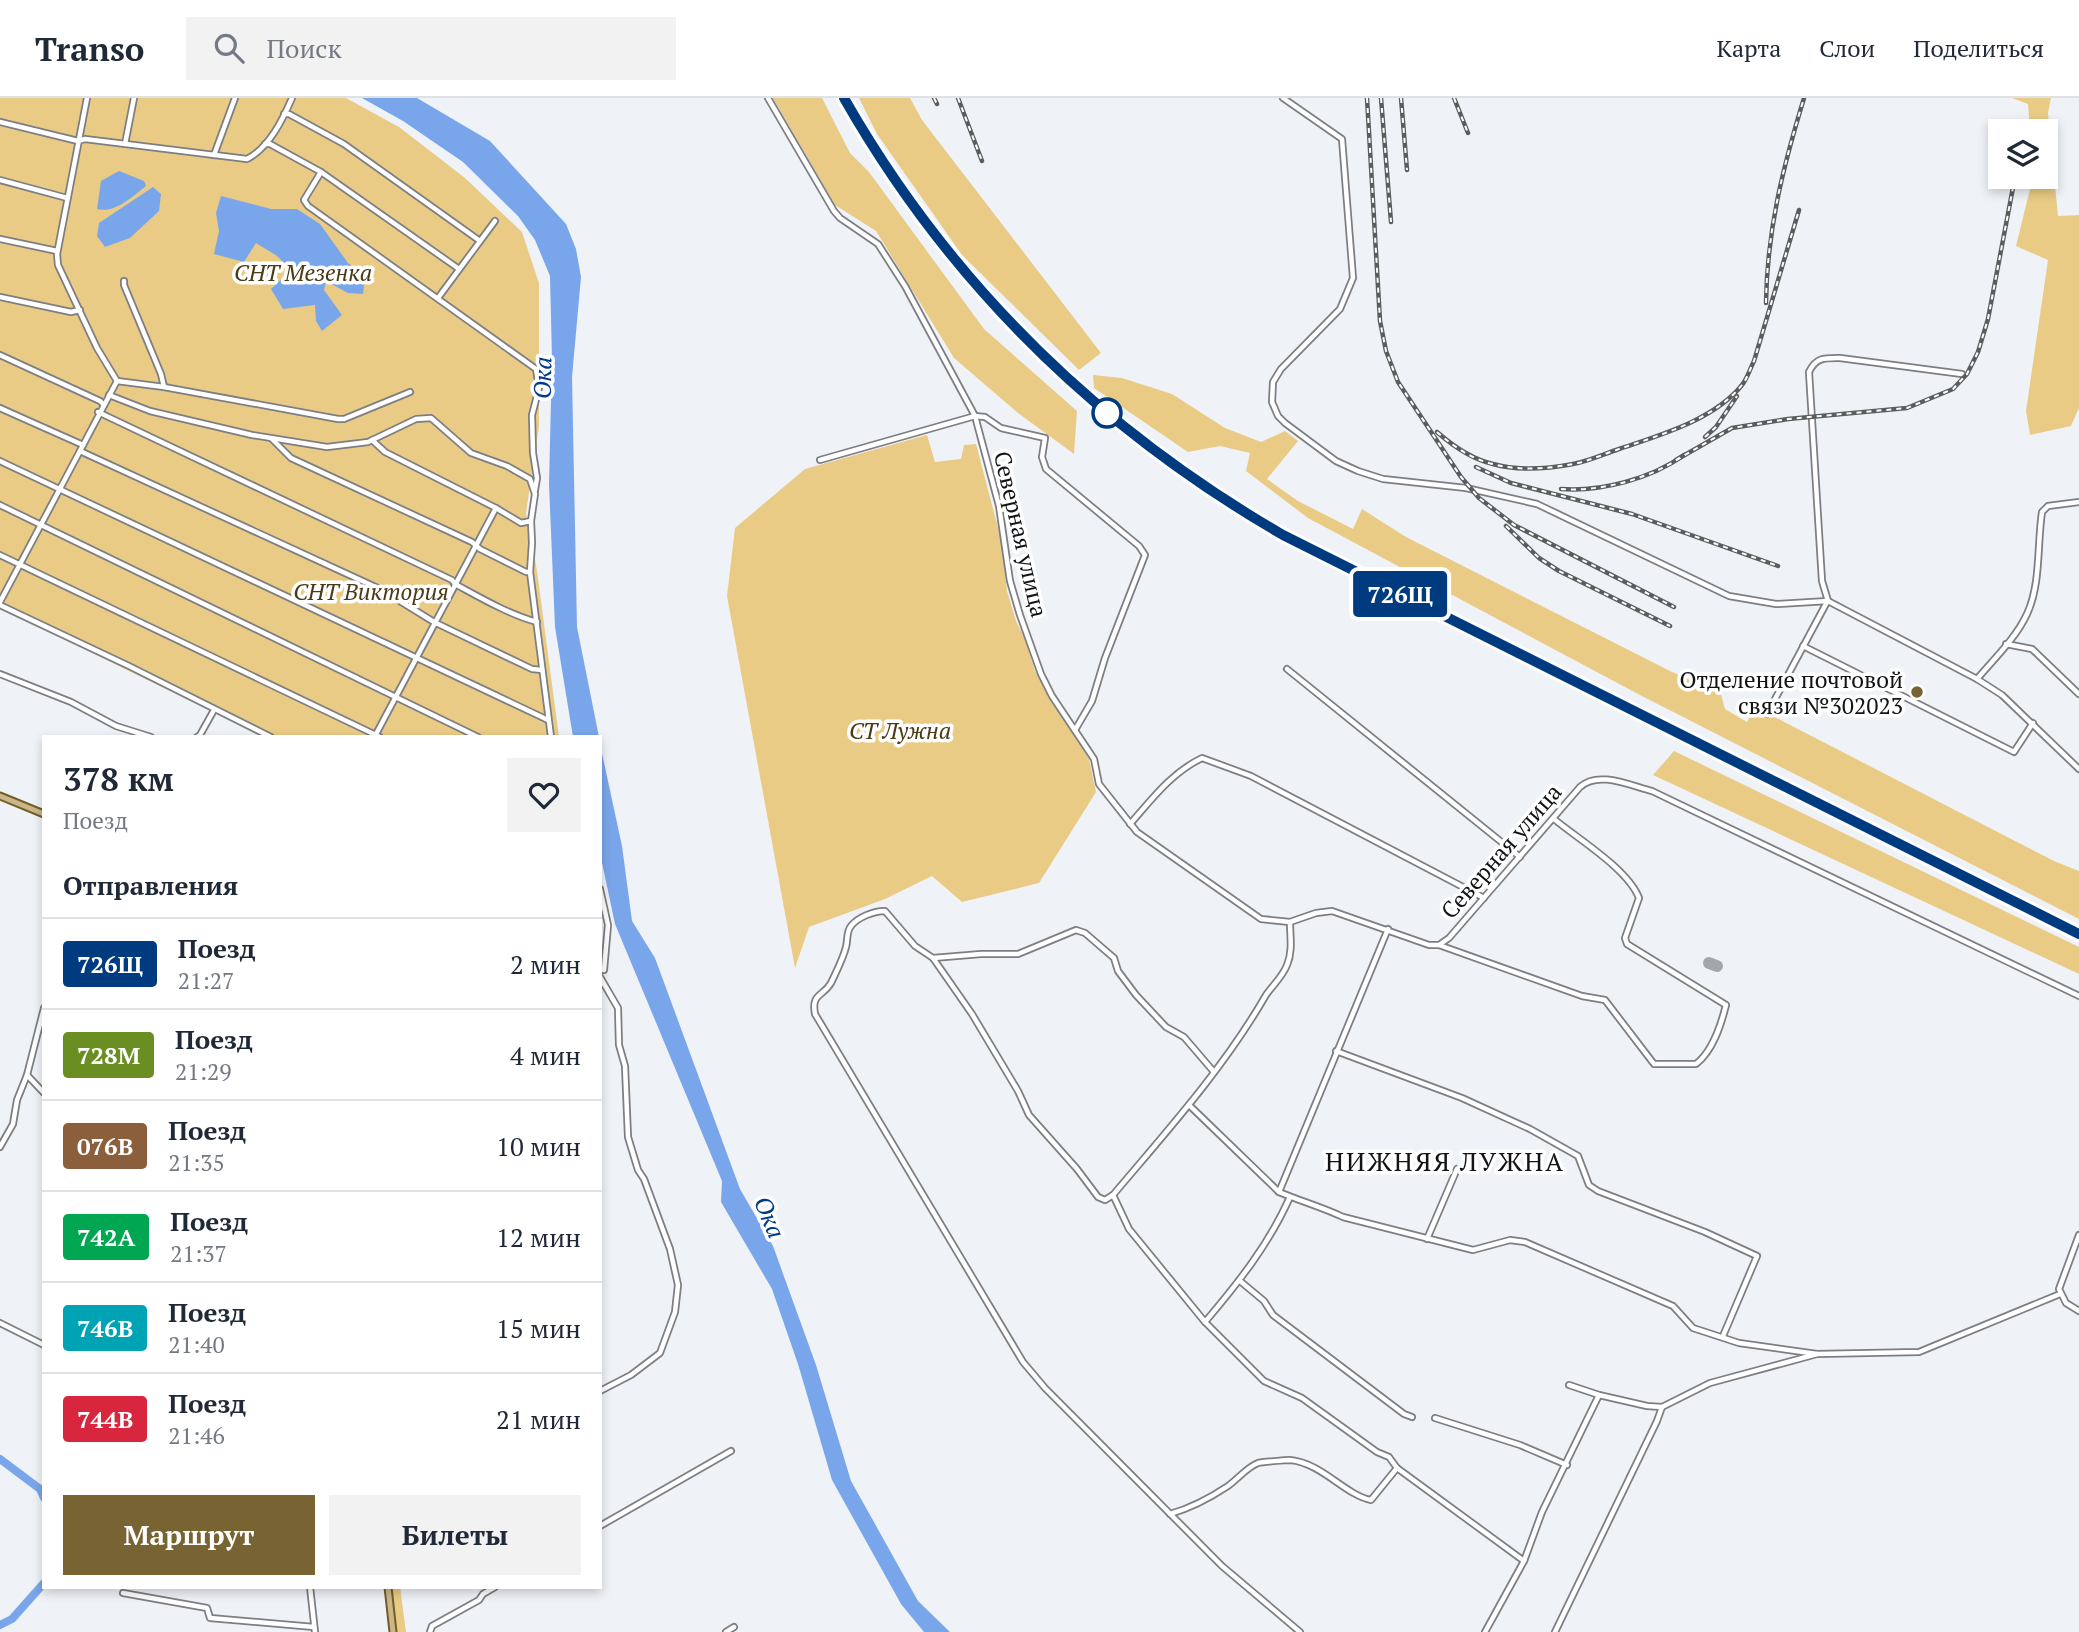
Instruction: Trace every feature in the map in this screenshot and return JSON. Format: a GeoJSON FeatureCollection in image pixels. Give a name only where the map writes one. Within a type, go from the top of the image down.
{"type":"FeatureCollection","features":[{"type":"Feature","properties":{"kind":"main road"},"geometry":{"type":"LineString","coordinates":[[0,796],[42,813]]}},
{"type":"Feature","properties":{"kind":"main road"},"geometry":{"type":"LineString","coordinates":[[388,1589],[393,1632]]}},
{"type":"Feature","properties":{"kind":"street"},"geometry":{"type":"LineString","coordinates":[[87,98],[57,251],[58,265],[117,381]]}},
{"type":"Feature","properties":{"kind":"street"},"geometry":{"type":"LineString","coordinates":[[125,144],[134,98]]}},
{"type":"Feature","properties":{"kind":"street"},"geometry":{"type":"LineString","coordinates":[[214,155],[235,98]]}},
{"type":"Feature","properties":{"kind":"street"},"geometry":{"type":"LineString","coordinates":[[0,122],[79,141],[85,139],[247,159],[256,154],[264,144],[292,98]]}},
{"type":"Feature","properties":{"kind":"street","name":"Северная улица"},"geometry":{"type":"LineString","coordinates":[[768,98],[834,211],[878,244],[905,286],[975,416],[999,506],[1010,581],[1020,615],[1041,674],[1094,759],[1098,784],[1130,824],[1147,839],[1261,919],[1290,922],[1316,913],[1332,911],[1429,945],[1439,944],[1449,938],[1586,781],[1593,779],[1652,791],[2079,996]]}},
{"type":"Feature","properties":{"kind":"street"},"geometry":{"type":"LineString","coordinates":[[1283,98],[1342,139],[1353,278],[1340,309],[1281,369],[1273,382],[1272,402],[1278,416],[1285,422],[1336,461],[1358,471],[1383,480],[1466,488],[1537,504],[1729,596],[1776,604],[1828,601],[2003,695],[2079,769]]}},
{"type":"Feature","properties":{"kind":"street"},"geometry":{"type":"LineString","coordinates":[[284,114],[289,114],[344,144],[480,241]]}},
{"type":"Feature","properties":{"kind":"street"},"geometry":{"type":"LineString","coordinates":[[264,144],[321,172],[460,269]]}},
{"type":"Feature","properties":{"kind":"street"},"geometry":{"type":"LineString","coordinates":[[321,172],[304,200],[308,206],[536,369],[539,388],[533,415],[533,453],[537,478],[531,522],[533,543],[530,572],[551,735]]}},
{"type":"Feature","properties":{"kind":"street"},"geometry":{"type":"LineString","coordinates":[[0,180],[67,198]]}},
{"type":"Feature","properties":{"kind":"street"},"geometry":{"type":"LineString","coordinates":[[438,298],[495,221]]}},
{"type":"Feature","properties":{"kind":"street"},"geometry":{"type":"LineString","coordinates":[[0,239],[57,251]]}},
{"type":"Feature","properties":{"kind":"street"},"geometry":{"type":"LineString","coordinates":[[124,281],[164,387]]}},
{"type":"Feature","properties":{"kind":"street"},"geometry":{"type":"LineString","coordinates":[[0,297],[71,312],[80,310]]}},
{"type":"Feature","properties":{"kind":"street"},"geometry":{"type":"LineString","coordinates":[[0,355],[104,405]]}},
{"type":"Feature","properties":{"kind":"street"},"geometry":{"type":"LineString","coordinates":[[1767,714],[1828,601],[1822,581],[1809,372],[1814,363],[1822,358],[1879,361],[1962,374]]}},
{"type":"Feature","properties":{"kind":"street"},"geometry":{"type":"LineString","coordinates":[[117,381],[338,419],[411,392]]}},
{"type":"Feature","properties":{"kind":"street"},"geometry":{"type":"LineString","coordinates":[[117,381],[98,412],[0,603],[267,735]]}},
{"type":"Feature","properties":{"kind":"street"},"geometry":{"type":"LineString","coordinates":[[108,395],[150,411],[271,438],[327,447],[372,440],[416,419],[431,418],[471,453],[508,466],[530,479],[535,494]]}},
{"type":"Feature","properties":{"kind":"street"},"geometry":{"type":"LineString","coordinates":[[0,408],[83,445]]}},
{"type":"Feature","properties":{"kind":"street"},"geometry":{"type":"LineString","coordinates":[[98,412],[344,527],[524,618],[537,622]]}},
{"type":"Feature","properties":{"kind":"street"},"geometry":{"type":"LineString","coordinates":[[820,460],[975,416],[985,418],[1001,428],[1045,438],[1042,457],[1046,469],[1139,546],[1145,555],[1105,658],[1092,701],[1075,730]]}},
{"type":"Feature","properties":{"kind":"street"},"geometry":{"type":"LineString","coordinates":[[271,438],[291,458],[472,542],[530,572]]}},
{"type":"Feature","properties":{"kind":"street"},"geometry":{"type":"LineString","coordinates":[[372,440],[385,452],[521,523],[531,522]]}},
{"type":"Feature","properties":{"kind":"street"},"geometry":{"type":"LineString","coordinates":[[80,451],[382,590],[434,622],[532,669],[542,670]]}},
{"type":"Feature","properties":{"kind":"street"},"geometry":{"type":"LineString","coordinates":[[0,461],[548,720]]}},
{"type":"Feature","properties":{"kind":"street"},"geometry":{"type":"LineString","coordinates":[[1977,679],[2020,627],[2032,601],[2044,509],[2048,506],[2079,502]]}},
{"type":"Feature","properties":{"kind":"street"},"geometry":{"type":"LineString","coordinates":[[0,505],[474,735]]}},
{"type":"Feature","properties":{"kind":"street"},"geometry":{"type":"LineString","coordinates":[[377,735],[395,696],[496,508]]}},
{"type":"Feature","properties":{"kind":"street"},"geometry":{"type":"LineString","coordinates":[[0,555],[375,735]]}},
{"type":"Feature","properties":{"kind":"street"},"geometry":{"type":"LineString","coordinates":[[2006,644],[2032,649],[2079,694]]}},
{"type":"Feature","properties":{"kind":"street"},"geometry":{"type":"LineString","coordinates":[[1803,646],[2014,752],[2033,723]]}},
{"type":"Feature","properties":{"kind":"street"},"geometry":{"type":"LineString","coordinates":[[1287,669],[1520,858]]}},
{"type":"Feature","properties":{"kind":"street"},"geometry":{"type":"LineString","coordinates":[[0,674],[71,702],[116,726],[145,735]]}},
{"type":"Feature","properties":{"kind":"street"},"geometry":{"type":"LineString","coordinates":[[200,735],[214,710]]}},
{"type":"Feature","properties":{"kind":"street"},"geometry":{"type":"LineString","coordinates":[[1130,824],[1171,778],[1184,767],[1202,758],[1251,776],[1484,898]]}},
{"type":"Feature","properties":{"kind":"street"},"geometry":{"type":"LineString","coordinates":[[1439,944],[1582,996],[1605,1000],[1654,1065],[1696,1064],[1701,1060],[1719,1032],[1726,1005],[1627,944],[1625,938],[1639,898],[1636,891],[1616,870],[1554,819]]}},
{"type":"Feature","properties":{"kind":"street"},"geometry":{"type":"LineString","coordinates":[[602,898],[608,925],[602,970]]}},
{"type":"Feature","properties":{"kind":"street"},"geometry":{"type":"LineString","coordinates":[[1290,922],[1291,951],[1287,966],[1245,1031],[1189,1105],[1113,1195],[1105,1200],[1098,1197],[1029,1115],[1018,1091],[972,1014],[933,958],[915,946],[885,911],[857,920],[849,928],[846,946],[831,982],[815,999],[815,1014],[1023,1362],[1045,1388],[1222,1566],[1300,1632]]}},
{"type":"Feature","properties":{"kind":"street"},"geometry":{"type":"LineString","coordinates":[[1279,1192],[1388,929]]}},
{"type":"Feature","properties":{"kind":"street"},"geometry":{"type":"LineString","coordinates":[[933,958],[1018,954],[1076,930],[1085,933],[1114,958],[1118,971],[1136,995],[1166,1027],[1184,1037],[1214,1072]]}},
{"type":"Feature","properties":{"kind":"street"},"geometry":{"type":"LineString","coordinates":[[602,980],[618,1008],[619,1045],[625,1066],[628,1137],[638,1170],[644,1179],[670,1250],[678,1285],[675,1312],[660,1353],[631,1375],[602,1390]]}},
{"type":"Feature","properties":{"kind":"street"},"geometry":{"type":"LineString","coordinates":[[0,1147],[13,1124],[17,1100],[27,1075],[42,1016]]}},
{"type":"Feature","properties":{"kind":"street"},"geometry":{"type":"LineString","coordinates":[[1336,1051],[1462,1098],[1530,1129],[1578,1156],[1589,1185],[1598,1191],[1757,1256],[1723,1336]]}},
{"type":"Feature","properties":{"kind":"street"},"geometry":{"type":"LineString","coordinates":[[27,1075],[42,1091]]}},
{"type":"Feature","properties":{"kind":"street"},"geometry":{"type":"LineString","coordinates":[[1189,1105],[1279,1192],[1290,1197],[1343,1217],[1473,1250],[1510,1240],[1525,1242],[1673,1306],[1693,1328],[1739,1343],[1817,1354],[1919,1352],[2060,1294]]}},
{"type":"Feature","properties":{"kind":"street"},"geometry":{"type":"LineString","coordinates":[[1427,1239],[1457,1169]]}},
{"type":"Feature","properties":{"kind":"street"},"geometry":{"type":"LineString","coordinates":[[1113,1195],[1129,1229],[1205,1322],[1264,1381],[1302,1398],[1389,1457],[1397,1468],[1524,1561]]}},
{"type":"Feature","properties":{"kind":"street"},"geometry":{"type":"LineString","coordinates":[[1205,1322],[1240,1281],[1277,1227],[1290,1197]]}},
{"type":"Feature","properties":{"kind":"street"},"geometry":{"type":"LineString","coordinates":[[2079,1235],[2061,1279],[2060,1294],[2066,1303],[2079,1311]]}},
{"type":"Feature","properties":{"kind":"street"},"geometry":{"type":"LineString","coordinates":[[1240,1281],[1264,1301],[1273,1315],[1404,1414],[1412,1417]]}},
{"type":"Feature","properties":{"kind":"street"},"geometry":{"type":"LineString","coordinates":[[0,1322],[42,1344]]}},
{"type":"Feature","properties":{"kind":"street"},"geometry":{"type":"LineString","coordinates":[[1569,1385],[1599,1395],[1662,1407],[1710,1383],[1817,1354]]}},
{"type":"Feature","properties":{"kind":"street"},"geometry":{"type":"LineString","coordinates":[[1485,1632],[1524,1561],[1542,1512],[1599,1395]]}},
{"type":"Feature","properties":{"kind":"street"},"geometry":{"type":"LineString","coordinates":[[1555,1632],[1662,1407]]}},
{"type":"Feature","properties":{"kind":"street"},"geometry":{"type":"LineString","coordinates":[[1436,1418],[1567,1465]]}},
{"type":"Feature","properties":{"kind":"street"},"geometry":{"type":"LineString","coordinates":[[602,1525],[731,1451]]}},
{"type":"Feature","properties":{"kind":"street"},"geometry":{"type":"LineString","coordinates":[[1170,1514],[1191,1507],[1227,1487],[1259,1462],[1289,1460],[1310,1467],[1327,1474],[1364,1499],[1371,1500],[1397,1468]]}},
{"type":"Feature","properties":{"kind":"street"},"geometry":{"type":"LineString","coordinates":[[123,1593],[207,1608],[210,1618],[314,1630],[310,1589]]}},
{"type":"Feature","properties":{"kind":"street"},"geometry":{"type":"LineString","coordinates":[[430,1632],[432,1626],[479,1600],[492,1589]]}},
{"type":"Feature","properties":{"kind":"street"},"geometry":{"type":"LineString","coordinates":[[726,1632],[734,1627]]}},
{"type":"Feature","properties":{"kind":"green space"},"geometry":{"type":"Polygon","coordinates":[[[0,98],[346,98],[399,127],[465,178],[522,232],[539,283],[539,426],[526,513],[537,571],[559,735],[260,735],[0,608],[0,98]]]}},
{"type":"Feature","properties":{"kind":"green space"},"geometry":{"type":"Polygon","coordinates":[[[773,98],[822,98],[850,153],[869,172],[984,329],[1077,411],[1074,454],[1018,413],[954,358],[876,231],[835,205],[773,98]]]}},
{"type":"Feature","properties":{"kind":"green space"},"geometry":{"type":"Polygon","coordinates":[[[859,98],[910,98],[922,120],[1101,353],[1079,370],[962,255],[877,134],[859,98]]]}},
{"type":"Feature","properties":{"kind":"green space"},"geometry":{"type":"Polygon","coordinates":[[[2012,98],[2051,98],[2049,119],[2029,119],[2028,104],[2012,98]]]}},
{"type":"Feature","properties":{"kind":"green space"},"geometry":{"type":"Polygon","coordinates":[[[2030,189],[2055,189],[2058,216],[2079,215],[2079,408],[2071,426],[2030,435],[2026,411],[2048,260],[2016,246],[2030,189]]]}},
{"type":"Feature","properties":{"kind":"green space"},"geometry":{"type":"Polygon","coordinates":[[[1093,375],[1122,378],[1172,394],[1225,428],[1261,442],[1285,431],[1298,441],[1267,479],[1298,501],[1353,529],[1362,509],[1406,537],[1670,671],[1721,694],[1725,709],[1747,722],[1753,710],[1761,710],[2054,861],[2079,871],[2079,919],[1640,695],[1308,518],[1246,471],[1250,453],[1220,446],[1188,452],[1094,388],[1093,375]]]}},
{"type":"Feature","properties":{"kind":"green space","name":"СТ Лужна"},"geometry":{"type":"Polygon","coordinates":[[[927,435],[935,462],[961,459],[964,445],[976,444],[1002,543],[1007,591],[1016,621],[1035,671],[1089,759],[1096,792],[1039,883],[962,902],[932,876],[885,899],[809,927],[795,968],[727,596],[735,528],[805,469],[927,435]]]}},
{"type":"Feature","properties":{"kind":"green space"},"geometry":{"type":"Polygon","coordinates":[[[1674,751],[2079,947],[2079,974],[1653,775],[1674,751]]]}},
{"type":"Feature","properties":{"kind":"green space"},"geometry":{"type":"Polygon","coordinates":[[[391,1589],[400,1589],[406,1632],[397,1632],[391,1589]]]}},
{"type":"Feature","properties":{"kind":"water"},"geometry":{"type":"Polygon","coordinates":[[[362,98],[417,98],[490,141],[566,224],[576,249],[581,277],[572,377],[577,627],[599,735],[573,735],[555,627],[549,484],[552,359],[550,276],[535,240],[518,216],[463,162],[403,121],[362,98]]]}},
{"type":"Feature","properties":{"kind":"water"},"geometry":{"type":"Polygon","coordinates":[[[119,171],[144,181],[146,186],[117,207],[97,209],[101,181],[119,171]]]}},
{"type":"Feature","properties":{"kind":"water"},"geometry":{"type":"Polygon","coordinates":[[[153,187],[161,194],[159,211],[130,238],[105,247],[97,236],[99,223],[153,187]]]}},
{"type":"Feature","properties":{"kind":"water"},"geometry":{"type":"Polygon","coordinates":[[[221,196],[271,209],[297,209],[320,224],[348,263],[365,277],[363,294],[348,293],[326,281],[324,290],[342,315],[322,331],[316,321],[315,305],[283,309],[271,289],[291,270],[277,256],[256,243],[244,262],[214,254],[219,231],[216,213],[221,196]]]}},
{"type":"Feature","properties":{"kind":"water"},"geometry":{"type":"Polygon","coordinates":[[[602,753],[622,846],[632,921],[655,958],[740,1189],[773,1246],[816,1365],[851,1481],[918,1601],[950,1632],[924,1632],[901,1604],[832,1480],[798,1364],[772,1289],[721,1202],[722,1181],[615,924],[602,862],[602,753]]]}},
{"type":"Feature","properties":{"kind":"waterway"},"geometry":{"type":"LineString","coordinates":[[0,1459],[40,1489],[42,1494]]}},
{"type":"Feature","properties":{"kind":"waterway"},"geometry":{"type":"LineString","coordinates":[[0,1625],[12,1619],[42,1585]]}},
{"type":"Feature","properties":{"kind":"taxiway"},"geometry":{"type":"LineString","coordinates":[[1709,963],[1717,966]]}},
{"type":"Feature","properties":{"kind":"railway"},"geometry":{"type":"LineString","coordinates":[[840,98],[911,209],[994,311],[1089,403],[1140,445],[1193,483],[1251,519],[1350,573],[2079,938]]}},
{"type":"Feature","properties":{"kind":"railway"},"geometry":{"type":"LineString","coordinates":[[934,98],[937,104]]}},
{"type":"Feature","properties":{"kind":"railway"},"geometry":{"type":"LineString","coordinates":[[958,98],[982,161]]}},
{"type":"Feature","properties":{"kind":"railway"},"geometry":{"type":"LineString","coordinates":[[1367,98],[1380,321],[1386,351],[1398,382],[1461,477],[1479,498],[1514,525],[1674,607]]}},
{"type":"Feature","properties":{"kind":"railway"},"geometry":{"type":"LineString","coordinates":[[1381,98],[1391,222]]}},
{"type":"Feature","properties":{"kind":"railway"},"geometry":{"type":"LineString","coordinates":[[1401,98],[1407,170]]}},
{"type":"Feature","properties":{"kind":"railway"},"geometry":{"type":"LineString","coordinates":[[1454,98],[1468,133]]}},
{"type":"Feature","properties":{"kind":"railway"},"geometry":{"type":"LineString","coordinates":[[1766,303],[1773,224],[1789,149],[1804,98]]}},
{"type":"Feature","properties":{"kind":"railway"},"geometry":{"type":"LineString","coordinates":[[1676,460],[1732,428],[1788,419],[1907,408],[1953,389],[1967,374],[1978,352],[1988,319],[2013,189]]}},
{"type":"Feature","properties":{"kind":"railway"},"geometry":{"type":"LineString","coordinates":[[1437,432],[1463,451],[1485,462],[1512,468],[1543,468],[1591,459],[1669,432],[1717,408],[1742,385],[1754,361],[1799,210]]}},
{"type":"Feature","properties":{"kind":"railway"},"geometry":{"type":"LineString","coordinates":[[1705,437],[1716,427],[1737,396]]}},
{"type":"Feature","properties":{"kind":"railway"},"geometry":{"type":"LineString","coordinates":[[1561,489],[1592,488],[1625,482],[1656,471],[1684,455]]}},
{"type":"Feature","properties":{"kind":"railway"},"geometry":{"type":"LineString","coordinates":[[1476,467],[1511,483],[1632,514],[1778,566]]}},
{"type":"Feature","properties":{"kind":"railway"},"geometry":{"type":"LineString","coordinates":[[1506,526],[1539,558],[1559,571],[1670,626]]}},
{"type":"Feature","properties":{"kind":"train","name":"726Щ"},"geometry":{"type":"LineString","coordinates":[[844,98],[881,161],[908,200],[988,299],[1075,386],[1143,444],[1182,472],[1283,535],[2079,934]]}},
{"type":"Feature","properties":{"kind":"place","name":"Отделение почтовой связи №302023"},"geometry":{"type":"Point","coordinates":[1917,692]}},
{"type":"Feature","properties":{"kind":"district","name":"НИЖНЯЯ ЛУЖНА"},"geometry":{"type":"Point","coordinates":[1445,1161]}},
{"type":"Feature","properties":{"kind":"park label","name":"СНТ Мезенка"},"geometry":{"type":"Point","coordinates":[303,272]}},
{"type":"Feature","properties":{"kind":"park label","name":"СНТ Виктория"},"geometry":{"type":"Point","coordinates":[371,591]}},
{"type":"Feature","properties":{"kind":"water label","name":"Ока"},"geometry":{"type":"Point","coordinates":[542,378]}},
{"type":"Feature","properties":{"kind":"water label","name":"Ока"},"geometry":{"type":"Point","coordinates":[770,1217]}}]}
